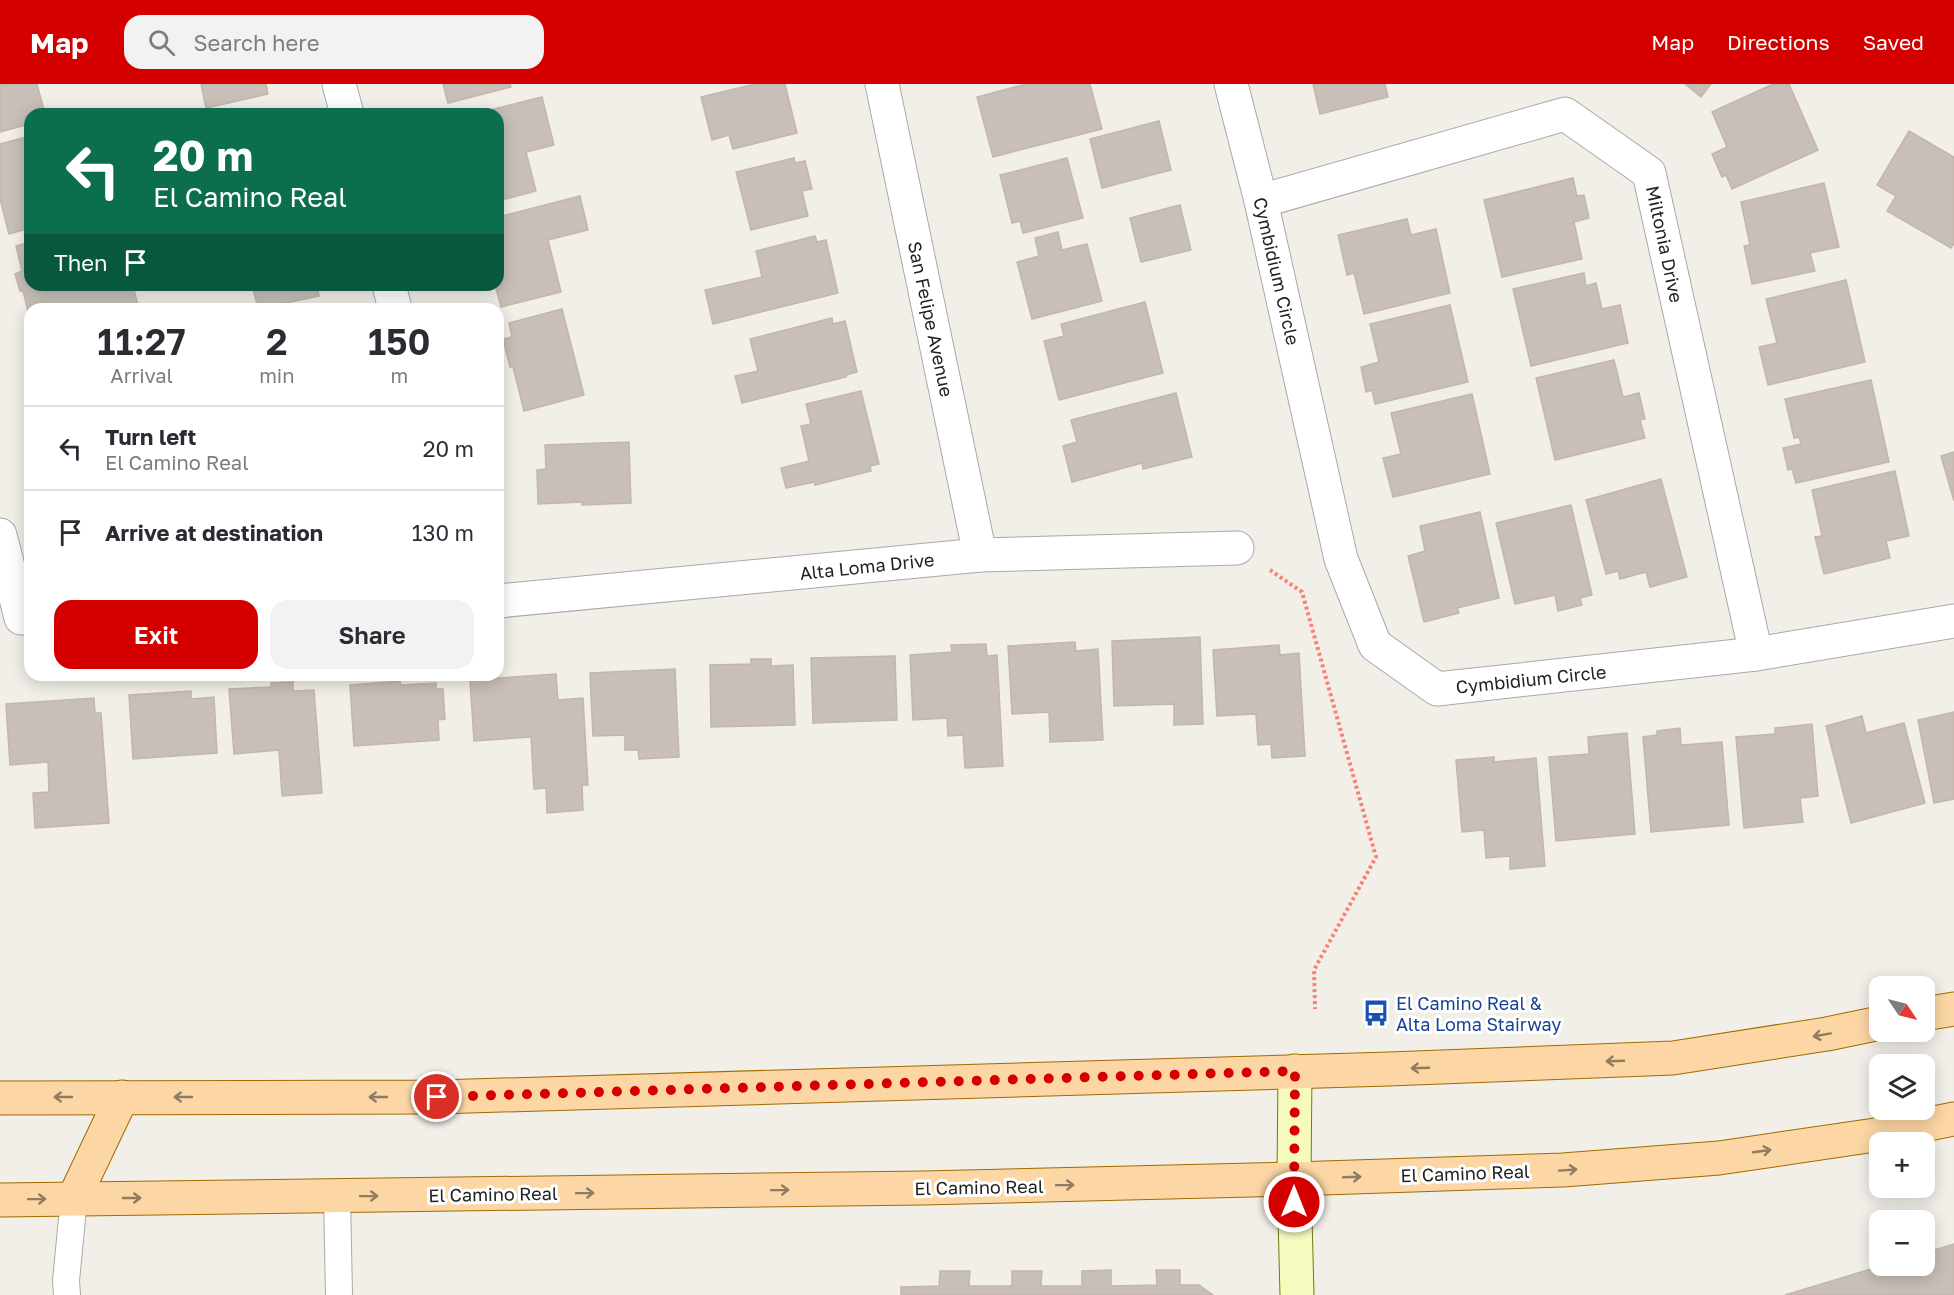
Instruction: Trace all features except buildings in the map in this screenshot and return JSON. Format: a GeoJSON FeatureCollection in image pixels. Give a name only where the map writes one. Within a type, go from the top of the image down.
{"type":"FeatureCollection","features":[{"type":"Feature","properties":{"kind":"main road"},"geometry":{"type":"LineString","coordinates":[[1935,1012],[1954,1008]]}},
{"type":"Feature","properties":{"kind":"main road"},"geometry":{"type":"LineString","coordinates":[[0,1098],[437,1097],[1389,1069],[1673,1058],[1869,1025]]}},
{"type":"Feature","properties":{"kind":"main road"},"geometry":{"type":"LineString","coordinates":[[74,1198],[122,1097]]}},
{"type":"Feature","properties":{"kind":"main road","name":"El Camino Real"},"geometry":{"type":"LineString","coordinates":[[0,1200],[923,1188],[1563,1170],[1719,1158],[1875,1135],[1954,1119]]}},
{"type":"Feature","properties":{"kind":"street"},"geometry":{"type":"LineString","coordinates":[[339,84],[345,108]]}},
{"type":"Feature","properties":{"kind":"street","name":"San Felipe Avenue"},"geometry":{"type":"LineString","coordinates":[[882,84],[980,555]]}},
{"type":"Feature","properties":{"kind":"street","name":"Cymbidium Circle"},"geometry":{"type":"LineString","coordinates":[[1231,84],[1261,201],[1341,559],[1375,645],[1437,689],[1756,654],[1954,621]]}},
{"type":"Feature","properties":{"kind":"street","name":"Miltonia Drive"},"geometry":{"type":"LineString","coordinates":[[1261,201],[1565,114],[1649,173],[1756,654]]}},
{"type":"Feature","properties":{"kind":"street"},"geometry":{"type":"LineString","coordinates":[[0,535],[17,618]]}},
{"type":"Feature","properties":{"kind":"street","name":"Alta Loma Drive"},"geometry":{"type":"LineString","coordinates":[[504,601],[980,555],[1237,548]]}},
{"type":"Feature","properties":{"kind":"street"},"geometry":{"type":"LineString","coordinates":[[1295,1071],[1294,1179],[1297,1295]]}},
{"type":"Feature","properties":{"kind":"lane"},"geometry":{"type":"LineString","coordinates":[[337,1196],[339,1295]]}},
{"type":"Feature","properties":{"kind":"lane"},"geometry":{"type":"LineString","coordinates":[[67,1295],[66,1281],[74,1198]]}},
{"type":"Feature","properties":{"kind":"path"},"geometry":{"type":"LineString","coordinates":[[1237,548],[1302,592],[1376,857],[1314,970],[1315,1009]]}},
{"type":"Feature","properties":{"kind":"place","name":"El Camino Real & Alta Loma Stairway"},"geometry":{"type":"Point","coordinates":[1376,1013]}},
{"type":"Feature","properties":{"kind":"route"},"geometry":{"type":"LineString","coordinates":[[437,1097],[1295,1071],[1294,1202]]}}]}
